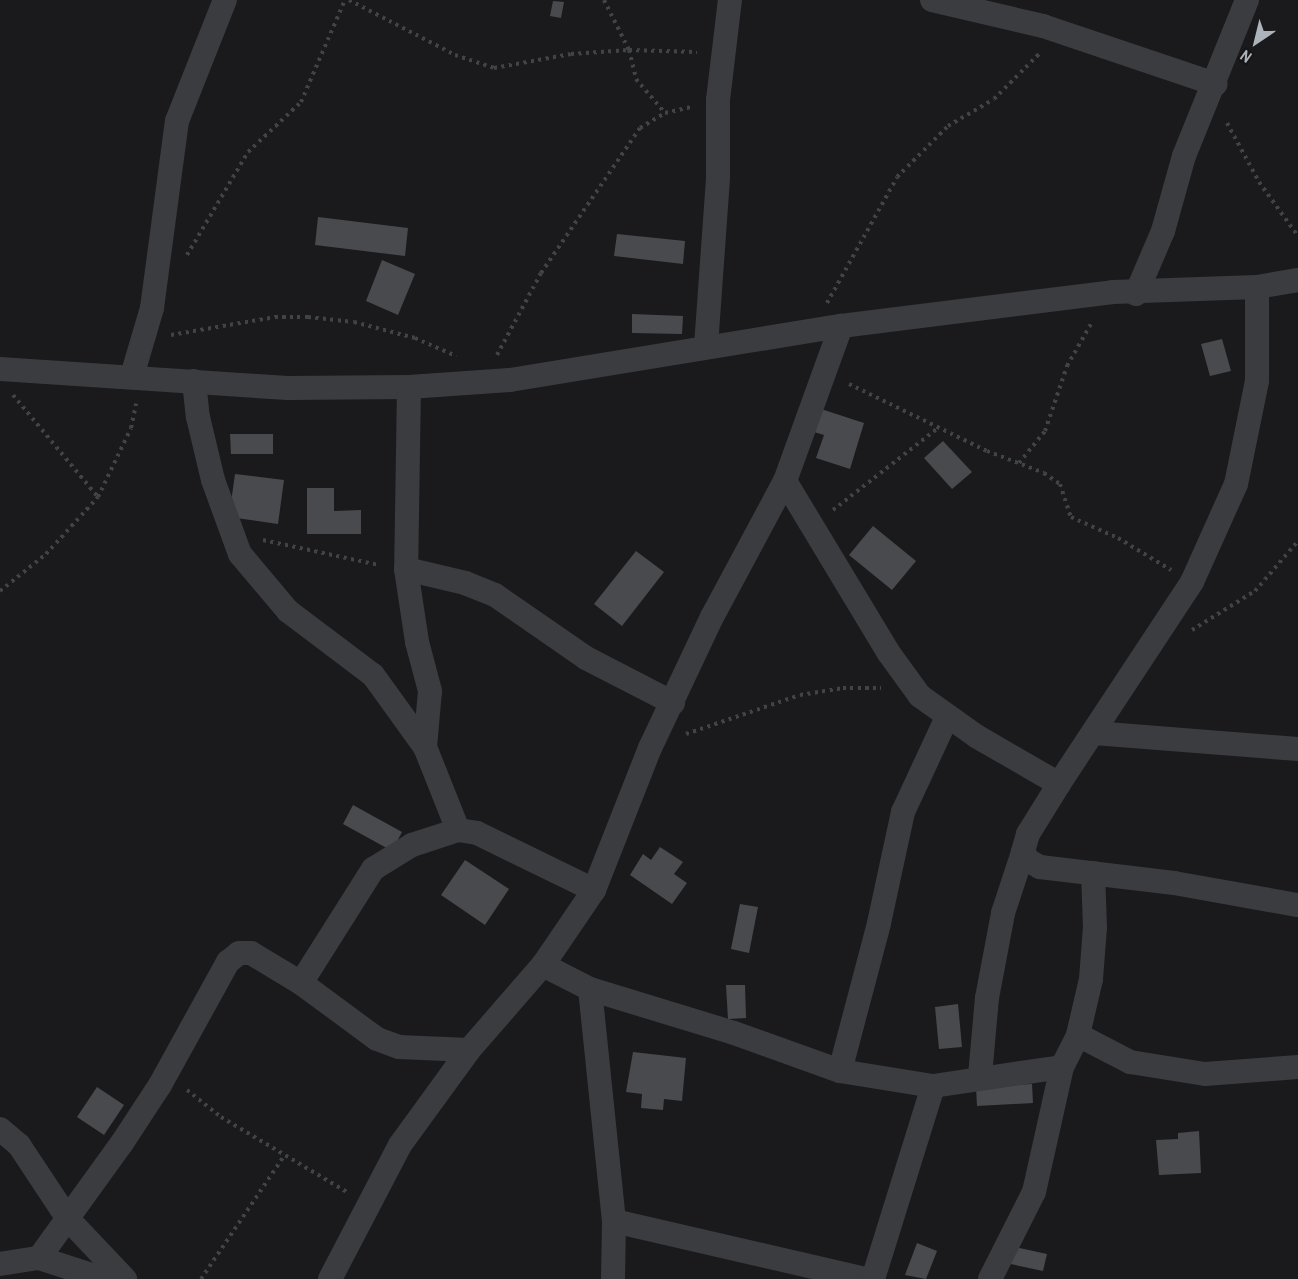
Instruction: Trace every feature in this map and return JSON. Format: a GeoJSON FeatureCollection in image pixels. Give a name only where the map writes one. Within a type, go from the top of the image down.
{"type":"FeatureCollection","features":[{"type":"Feature","properties":{"kind":"street"},"geometry":{"type":"LineString","coordinates":[[137,376],[141,343],[152,308],[177,121],[225,0]]}},
{"type":"Feature","properties":{"kind":"street"},"geometry":{"type":"LineString","coordinates":[[706,346],[718,177],[718,100],[730,0]]}},
{"type":"Feature","properties":{"kind":"street"},"geometry":{"type":"LineString","coordinates":[[1125,293],[1213,88],[1231,33],[1247,0]]}},
{"type":"Feature","properties":{"kind":"street"},"geometry":{"type":"LineString","coordinates":[[947,2],[1062,33],[1213,88]]}},
{"type":"Feature","properties":{"kind":"street"},"geometry":{"type":"LineString","coordinates":[[4,378],[137,376],[287,388],[409,387],[510,380],[706,346],[841,326],[1125,293],[1257,287],[1298,280]]}},
{"type":"Feature","properties":{"kind":"street"},"geometry":{"type":"LineString","coordinates":[[980,1076],[991,976],[1003,913],[1028,834],[1192,582],[1236,484],[1257,381],[1257,287]]}},
{"type":"Feature","properties":{"kind":"street"},"geometry":{"type":"LineString","coordinates":[[330,1279],[366,1203],[400,1145],[469,1050],[543,965],[594,890],[650,748],[712,617],[785,481],[841,326]]}},
{"type":"Feature","properties":{"kind":"street"},"geometry":{"type":"LineString","coordinates":[[194,381],[198,417],[230,534],[262,585],[288,611],[373,675],[425,747],[458,830]]}},
{"type":"Feature","properties":{"kind":"street"},"geometry":{"type":"LineString","coordinates":[[409,387],[406,569],[417,642],[430,691],[425,747]]}},
{"type":"Feature","properties":{"kind":"street"},"geometry":{"type":"LineString","coordinates":[[785,481],[888,652],[920,696],[947,717],[1059,784]]}},
{"type":"Feature","properties":{"kind":"street"},"geometry":{"type":"LineString","coordinates":[[406,569],[465,583],[495,595],[586,658],[673,703]]}},
{"type":"Feature","properties":{"kind":"street"},"geometry":{"type":"LineString","coordinates":[[840,1071],[879,923],[903,812],[947,717]]}},
{"type":"Feature","properties":{"kind":"street"},"geometry":{"type":"LineString","coordinates":[[1095,733],[1298,748]]}},
{"type":"Feature","properties":{"kind":"street"},"geometry":{"type":"LineString","coordinates":[[301,983],[373,869],[412,845],[458,830],[477,833],[594,890]]}},
{"type":"Feature","properties":{"kind":"street"},"geometry":{"type":"LineString","coordinates":[[1023,852],[1029,861],[1040,867],[1298,905]]}},
{"type":"Feature","properties":{"kind":"street"},"geometry":{"type":"LineString","coordinates":[[990,1279],[1034,1192],[1062,1067],[1078,1035],[1091,979],[1095,927],[1093,873]]}},
{"type":"Feature","properties":{"kind":"street"},"geometry":{"type":"LineString","coordinates":[[39,1258],[160,1085],[228,962],[239,953],[251,953],[301,983],[377,1039],[399,1047],[469,1050]]}},
{"type":"Feature","properties":{"kind":"street"},"geometry":{"type":"LineString","coordinates":[[543,965],[590,989],[734,1033],[840,1071],[933,1086],[980,1076],[1062,1067]]}},
{"type":"Feature","properties":{"kind":"street"},"geometry":{"type":"LineString","coordinates":[[590,989],[614,1221],[613,1279]]}},
{"type":"Feature","properties":{"kind":"street"},"geometry":{"type":"LineString","coordinates":[[1078,1035],[1130,1062],[1205,1074],[1298,1067]]}},
{"type":"Feature","properties":{"kind":"street"},"geometry":{"type":"LineString","coordinates":[[873,1279],[933,1086]]}},
{"type":"Feature","properties":{"kind":"street"},"geometry":{"type":"LineString","coordinates":[[0,1129],[19,1145],[68,1219],[125,1279]]}},
{"type":"Feature","properties":{"kind":"street"},"geometry":{"type":"LineString","coordinates":[[614,1221],[866,1279]]}},
{"type":"Feature","properties":{"kind":"street"},"geometry":{"type":"LineString","coordinates":[[0,1264],[39,1258],[104,1279]]}},
{"type":"Feature","properties":{"kind":"path"},"geometry":{"type":"LineString","coordinates":[[180,266],[248,152],[301,102],[345,0]]}},
{"type":"Feature","properties":{"kind":"path"},"geometry":{"type":"LineString","coordinates":[[350,0],[446,51],[494,68],[571,54],[629,50],[724,53]]}},
{"type":"Feature","properties":{"kind":"path"},"geometry":{"type":"LineString","coordinates":[[604,0],[629,50],[632,69],[642,90],[665,113]]}},
{"type":"Feature","properties":{"kind":"path"},"geometry":{"type":"LineString","coordinates":[[813,330],[871,217],[897,177],[948,126],[994,99],[1062,33]]}},
{"type":"Feature","properties":{"kind":"path"},"geometry":{"type":"LineString","coordinates":[[1213,88],[1259,182],[1298,236]]}},
{"type":"Feature","properties":{"kind":"path"},"geometry":{"type":"LineString","coordinates":[[510,380],[488,371],[541,273],[640,128],[665,113],[718,100]]}},
{"type":"Feature","properties":{"kind":"path"},"geometry":{"type":"LineString","coordinates":[[1018,463],[1045,431],[1076,348],[1125,293]]}},
{"type":"Feature","properties":{"kind":"path"},"geometry":{"type":"LineString","coordinates":[[141,343],[224,325],[308,317],[354,322],[415,338],[467,362]]}},
{"type":"Feature","properties":{"kind":"path"},"geometry":{"type":"LineString","coordinates":[[825,373],[1060,484],[1071,517],[1118,538],[1192,582]]}},
{"type":"Feature","properties":{"kind":"path"},"geometry":{"type":"LineString","coordinates":[[0,591],[46,554],[98,497],[131,428],[137,376]]}},
{"type":"Feature","properties":{"kind":"path"},"geometry":{"type":"LineString","coordinates":[[4,378],[98,497]]}},
{"type":"Feature","properties":{"kind":"path"},"geometry":{"type":"LineString","coordinates":[[813,525],[938,428]]}},
{"type":"Feature","properties":{"kind":"path"},"geometry":{"type":"LineString","coordinates":[[230,534],[406,569]]}},
{"type":"Feature","properties":{"kind":"path"},"geometry":{"type":"LineString","coordinates":[[1184,634],[1209,623],[1255,591],[1298,541]]}},
{"type":"Feature","properties":{"kind":"path"},"geometry":{"type":"LineString","coordinates":[[650,748],[800,695],[874,686],[920,696]]}},
{"type":"Feature","properties":{"kind":"path"},"geometry":{"type":"LineString","coordinates":[[160,1085],[189,1091],[220,1117],[366,1203]]}},
{"type":"Feature","properties":{"kind":"path"},"geometry":{"type":"LineString","coordinates":[[201,1279],[284,1156]]}},
{"type":"Feature","properties":{"kind":"building"},"geometry":{"type":"Polygon","coordinates":[[[553,1],[564,2],[561,18],[550,16],[553,1]]]}},
{"type":"Feature","properties":{"kind":"building"},"geometry":{"type":"Polygon","coordinates":[[[318,217],[408,228],[405,256],[315,245],[318,217]]]}},
{"type":"Feature","properties":{"kind":"building"},"geometry":{"type":"Polygon","coordinates":[[[617,234],[685,241],[683,264],[614,256],[617,234]]]}},
{"type":"Feature","properties":{"kind":"building"},"geometry":{"type":"Polygon","coordinates":[[[382,260],[415,274],[398,315],[366,301],[382,260]]]}},
{"type":"Feature","properties":{"kind":"building"},"geometry":{"type":"Polygon","coordinates":[[[632,314],[683,316],[682,334],[632,333],[632,314]]]}},
{"type":"Feature","properties":{"kind":"building"},"geometry":{"type":"Polygon","coordinates":[[[1222,339],[1231,371],[1210,376],[1201,344],[1222,339]]]}},
{"type":"Feature","properties":{"kind":"building"},"geometry":{"type":"Polygon","coordinates":[[[821,409],[864,423],[850,469],[816,458],[824,435],[814,432],[821,409]]]}},
{"type":"Feature","properties":{"kind":"building"},"geometry":{"type":"Polygon","coordinates":[[[230,434],[273,434],[273,454],[231,454],[230,434]]]}},
{"type":"Feature","properties":{"kind":"building"},"geometry":{"type":"Polygon","coordinates":[[[943,441],[972,472],[952,489],[924,458],[943,441]]]}},
{"type":"Feature","properties":{"kind":"building"},"geometry":{"type":"Polygon","coordinates":[[[235,474],[284,480],[278,524],[229,517],[235,474]]]}},
{"type":"Feature","properties":{"kind":"building"},"geometry":{"type":"Polygon","coordinates":[[[307,488],[334,488],[334,511],[361,510],[361,534],[307,534],[307,488]]]}},
{"type":"Feature","properties":{"kind":"building"},"geometry":{"type":"Polygon","coordinates":[[[873,526],[916,561],[892,590],[849,555],[873,526]]]}},
{"type":"Feature","properties":{"kind":"building"},"geometry":{"type":"Polygon","coordinates":[[[636,551],[664,572],[622,626],[594,604],[636,551]]]}},
{"type":"Feature","properties":{"kind":"building"},"geometry":{"type":"Polygon","coordinates":[[[353,805],[402,832],[392,851],[343,824],[353,805]]]}},
{"type":"Feature","properties":{"kind":"building"},"geometry":{"type":"Polygon","coordinates":[[[660,847],[683,862],[674,874],[687,883],[672,904],[630,875],[643,854],[651,860],[660,847]]]}},
{"type":"Feature","properties":{"kind":"building"},"geometry":{"type":"Polygon","coordinates":[[[465,860],[509,889],[485,925],[441,895],[465,860]]]}},
{"type":"Feature","properties":{"kind":"building"},"geometry":{"type":"Polygon","coordinates":[[[740,904],[758,907],[749,953],[731,949],[740,904]]]}},
{"type":"Feature","properties":{"kind":"building"},"geometry":{"type":"Polygon","coordinates":[[[726,985],[745,985],[746,1018],[728,1019],[726,985]]]}},
{"type":"Feature","properties":{"kind":"building"},"geometry":{"type":"Polygon","coordinates":[[[958,1004],[962,1047],[939,1049],[935,1007],[958,1004]]]}},
{"type":"Feature","properties":{"kind":"building"},"geometry":{"type":"Polygon","coordinates":[[[633,1052],[686,1058],[682,1101],[664,1099],[663,1110],[641,1108],[642,1094],[626,1092],[633,1052]]]}},
{"type":"Feature","properties":{"kind":"building"},"geometry":{"type":"Polygon","coordinates":[[[1032,1084],[1033,1103],[977,1106],[976,1087],[1032,1084]]]}},
{"type":"Feature","properties":{"kind":"building"},"geometry":{"type":"Polygon","coordinates":[[[97,1087],[124,1105],[104,1135],[77,1117],[97,1087]]]}},
{"type":"Feature","properties":{"kind":"building"},"geometry":{"type":"Polygon","coordinates":[[[1199,1131],[1201,1173],[1159,1175],[1156,1140],[1178,1139],[1178,1133],[1199,1131]]]}},
{"type":"Feature","properties":{"kind":"building"},"geometry":{"type":"Polygon","coordinates":[[[917,1243],[937,1251],[926,1279],[905,1275],[917,1243]]]}},
{"type":"Feature","properties":{"kind":"building"},"geometry":{"type":"Polygon","coordinates":[[[1010,1246],[1047,1254],[1043,1271],[1006,1263],[1010,1246]]]}}]}
